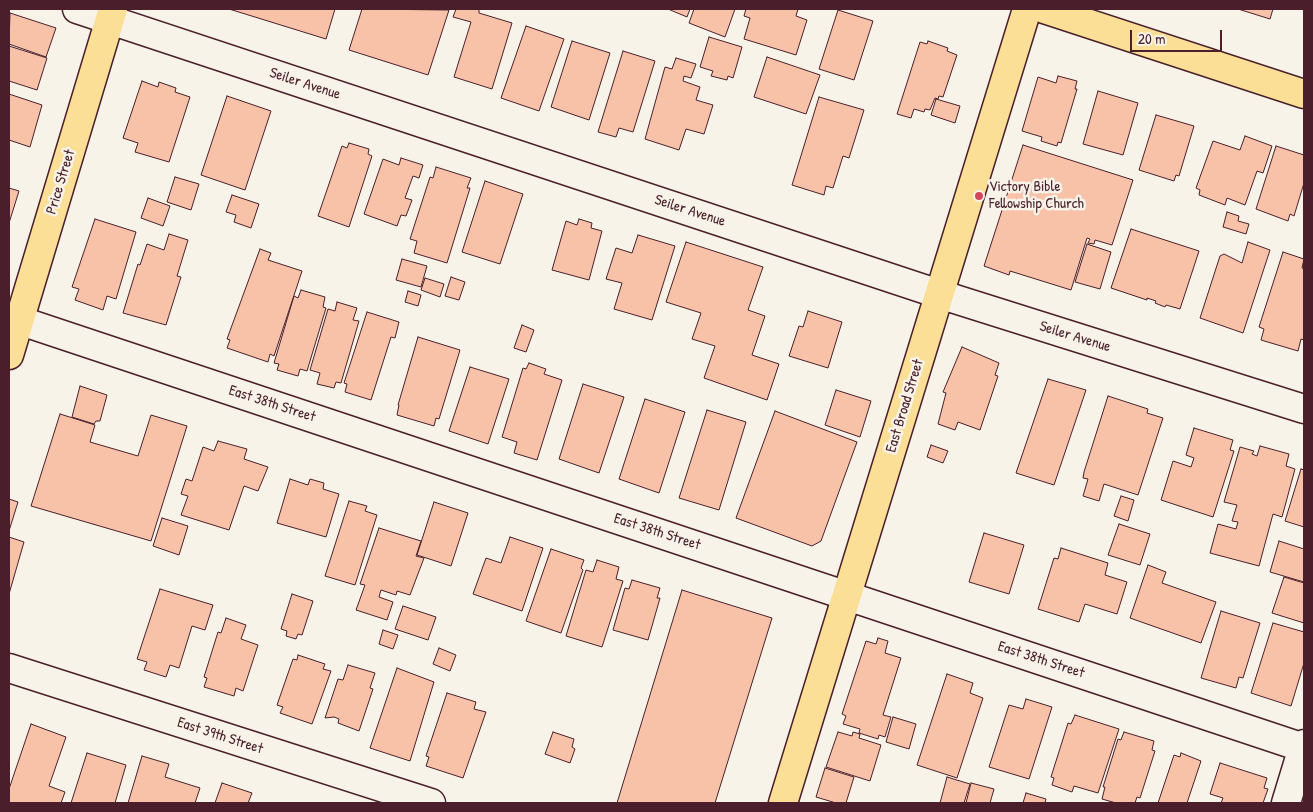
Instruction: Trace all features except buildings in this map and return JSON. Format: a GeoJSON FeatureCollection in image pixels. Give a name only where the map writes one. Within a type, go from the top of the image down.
{"type":"FeatureCollection","features":[{"type":"Feature","properties":{"kind":"main road","name":"East Broad Street"},"geometry":{"type":"LineString","coordinates":[[783,803],[1027,9]]}},
{"type":"Feature","properties":{"kind":"main road"},"geometry":{"type":"LineString","coordinates":[[1044,9],[1304,94]]}},
{"type":"Feature","properties":{"kind":"main road","name":"Price Street"},"geometry":{"type":"LineString","coordinates":[[9,355],[14,319],[111,14]]}},
{"type":"Feature","properties":{"kind":"street","name":"Seiler Avenue"},"geometry":{"type":"LineString","coordinates":[[77,9],[111,14],[939,294],[1304,409]]}},
{"type":"Feature","properties":{"kind":"street","name":"East 38th Street"},"geometry":{"type":"LineString","coordinates":[[14,319],[1304,746]]}},
{"type":"Feature","properties":{"kind":"street","name":"East 39th Street"},"geometry":{"type":"LineString","coordinates":[[9,668],[431,803]]}},
{"type":"Feature","properties":{"kind":"street"},"geometry":{"type":"LineString","coordinates":[[1286,803],[1304,746]]}},
{"type":"Feature","properties":{"kind":"place","name":"Victory Bible Fellowship Church"},"geometry":{"type":"Point","coordinates":[979,196]}}]}
